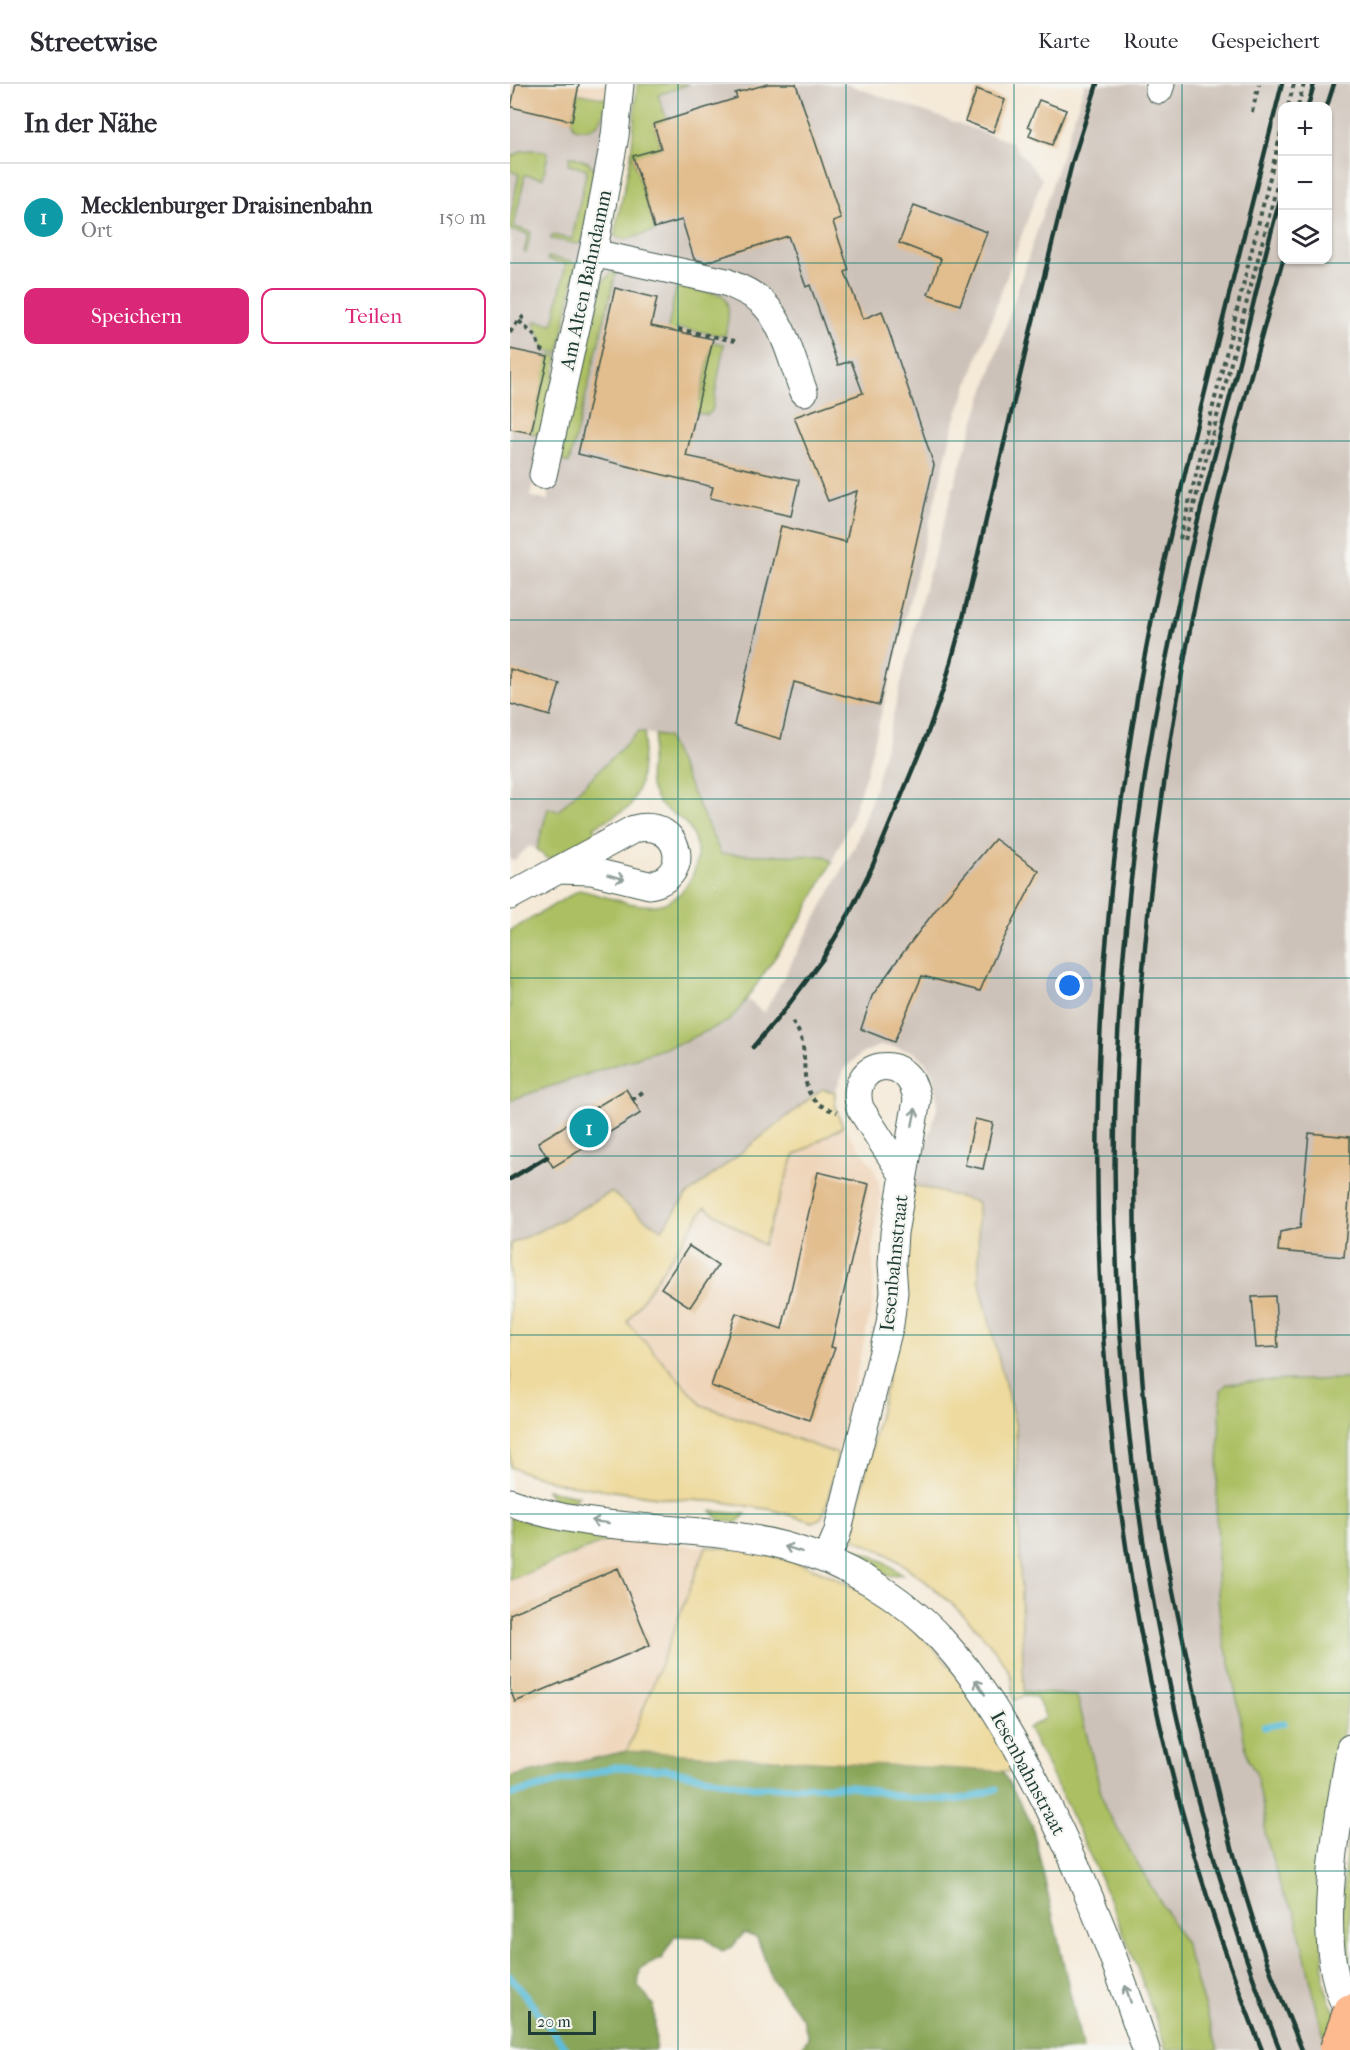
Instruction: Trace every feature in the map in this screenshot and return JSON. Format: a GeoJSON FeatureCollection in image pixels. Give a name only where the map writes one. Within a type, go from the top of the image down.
{"type":"FeatureCollection","features":[{"type":"Feature","properties":{"kind":"main road"},"geometry":{"type":"LineString","coordinates":[[1336,2050],[1350,2012]]}},
{"type":"Feature","properties":{"kind":"street","name":"Am Alten Bahndamm"},"geometry":{"type":"LineString","coordinates":[[543,475],[593,253],[614,144],[620,84]]}},
{"type":"Feature","properties":{"kind":"street"},"geometry":{"type":"LineString","coordinates":[[593,253],[726,282],[747,291],[762,302],[776,318],[804,392]]}},
{"type":"Feature","properties":{"kind":"street"},"geometry":{"type":"LineString","coordinates":[[510,896],[540,878],[559,870]]}},
{"type":"Feature","properties":{"kind":"street","name":"Iesenbahnstraat"},"geometry":{"type":"LineString","coordinates":[[826,1560],[837,1534],[890,1324],[894,1292],[892,1264],[894,1233],[903,1175]]}},
{"type":"Feature","properties":{"kind":"street","name":"Iesenbahnstraat"},"geometry":{"type":"LineString","coordinates":[[510,1502],[550,1514],[592,1521],[757,1540],[785,1546],[826,1560],[864,1578],[905,1605],[941,1639],[978,1683],[1008,1730],[1053,1815],[1099,1918],[1146,2050]]}},
{"type":"Feature","properties":{"kind":"street"},"geometry":{"type":"LineString","coordinates":[[1350,1748],[1330,1884],[1330,1937],[1343,2003],[1350,2012]]}},
{"type":"Feature","properties":{"kind":"path"},"geometry":{"type":"LineString","coordinates":[[1252,112],[1259,84]]}},
{"type":"Feature","properties":{"kind":"path"},"geometry":{"type":"LineString","coordinates":[[1289,102],[1294,84]]}},
{"type":"Feature","properties":{"kind":"path"},"geometry":{"type":"LineString","coordinates":[[1299,102],[1304,84]]}},
{"type":"Feature","properties":{"kind":"path"},"geometry":{"type":"LineString","coordinates":[[1183,539],[1278,145]]}},
{"type":"Feature","properties":{"kind":"path"},"geometry":{"type":"LineString","coordinates":[[1185,529],[1278,181]]}},
{"type":"Feature","properties":{"kind":"path"},"geometry":{"type":"LineString","coordinates":[[510,333],[524,316]]}},
{"type":"Feature","properties":{"kind":"path"},"geometry":{"type":"LineString","coordinates":[[519,321],[536,337],[542,351],[570,357]]}},
{"type":"Feature","properties":{"kind":"path"},"geometry":{"type":"LineString","coordinates":[[678,329],[735,341]]}},
{"type":"Feature","properties":{"kind":"path"},"geometry":{"type":"LineString","coordinates":[[792,1022],[800,1031],[805,1051],[804,1079],[809,1092],[826,1109],[838,1112]]}},
{"type":"Feature","properties":{"kind":"path"},"geometry":{"type":"LineString","coordinates":[[633,1100],[644,1091]]}},
{"type":"Feature","properties":{"kind":"shaded area"},"geometry":{"type":"Polygon","coordinates":[[[515,84],[527,84],[608,99],[598,173],[530,496],[547,501],[622,204],[631,157],[637,84],[846,84],[1011,142],[1042,179],[955,420],[867,771],[851,819],[832,862],[824,856],[721,854],[667,737],[639,732],[558,811],[548,808],[537,849],[529,846],[515,860],[510,860],[510,107],[515,84]]]}},
{"type":"Feature","properties":{"kind":"shaded area"},"geometry":{"type":"Polygon","coordinates":[[[527,84],[610,84],[608,99],[527,84]]]}},
{"type":"Feature","properties":{"kind":"shaded area"},"geometry":{"type":"Polygon","coordinates":[[[1085,84],[1350,84],[1350,1379],[1261,1381],[1221,1390],[1216,1519],[1219,1532],[1217,1555],[1223,1642],[1229,1658],[1248,1760],[1256,1773],[1265,1818],[1265,1834],[1282,1892],[1295,1912],[1321,2027],[1330,2050],[1218,2050],[1185,1944],[1105,1808],[1077,1696],[1023,1691],[1016,1427],[979,1280],[978,1202],[914,1185],[938,1099],[933,1074],[921,1057],[911,1051],[890,1046],[879,1046],[861,1054],[845,1068],[835,1092],[822,1089],[686,1196],[662,1229],[645,1219],[611,1192],[548,1227],[510,1244],[510,1100],[683,1042],[741,1007],[747,999],[764,1013],[855,846],[875,788],[922,598],[958,472],[1085,84]]]}},
{"type":"Feature","properties":{"kind":"shaded area"},"geometry":{"type":"Polygon","coordinates":[[[843,1126],[873,1166],[881,1194],[873,1247],[873,1302],[838,1454],[702,1405],[627,1322],[705,1207],[763,1245],[794,1156],[843,1126]]]}},
{"type":"Feature","properties":{"kind":"shaded area"},"geometry":{"type":"Polygon","coordinates":[[[611,1539],[706,1547],[627,1751],[510,1777],[510,1580],[611,1539]]]}},
{"type":"Feature","properties":{"kind":"green space"},"geometry":{"type":"Polygon","coordinates":[[[519,84],[608,99],[601,119],[594,127],[574,128],[572,121],[577,97],[519,84]]]}},
{"type":"Feature","properties":{"kind":"green space"},"geometry":{"type":"Polygon","coordinates":[[[637,84],[689,84],[658,95],[667,120],[654,124],[661,148],[633,157],[655,231],[624,240],[614,235],[631,157],[637,84]]]}},
{"type":"Feature","properties":{"kind":"green space"},"geometry":{"type":"Polygon","coordinates":[[[522,151],[545,151],[548,154],[543,178],[525,175],[514,227],[531,232],[526,253],[524,252],[528,234],[510,230],[519,174],[510,171],[510,158],[522,151]]]}},
{"type":"Feature","properties":{"kind":"green space"},"geometry":{"type":"Polygon","coordinates":[[[570,156],[588,162],[598,173],[583,240],[578,244],[551,239],[552,235],[572,239],[587,169],[568,165],[570,156]]]}},
{"type":"Feature","properties":{"kind":"green space"},"geometry":{"type":"Polygon","coordinates":[[[548,257],[572,262],[576,266],[559,353],[544,350],[534,322],[553,324],[566,264],[547,260],[548,257]]]}},
{"type":"Feature","properties":{"kind":"green space"},"geometry":{"type":"Polygon","coordinates":[[[617,269],[569,463],[558,459],[603,281],[617,269]]]}},
{"type":"Feature","properties":{"kind":"green space"},"geometry":{"type":"Polygon","coordinates":[[[679,286],[722,295],[727,304],[725,336],[677,328],[663,393],[700,401],[712,342],[724,344],[712,411],[707,415],[665,405],[658,381],[675,292],[679,286]]]}},
{"type":"Feature","properties":{"kind":"green space"},"geometry":{"type":"Polygon","coordinates":[[[550,355],[558,356],[543,436],[531,433],[547,359],[550,355]]]}},
{"type":"Feature","properties":{"kind":"green space"},"geometry":{"type":"Polygon","coordinates":[[[638,732],[645,733],[640,784],[630,807],[594,827],[597,834],[550,859],[545,857],[537,849],[548,808],[558,811],[638,732]]]}},
{"type":"Feature","properties":{"kind":"green space"},"geometry":{"type":"Polygon","coordinates":[[[655,735],[667,737],[721,854],[825,856],[832,862],[802,918],[729,1021],[683,1042],[510,1100],[510,931],[579,890],[642,905],[656,905],[670,901],[682,892],[695,870],[697,852],[689,828],[661,805],[650,785],[650,766],[655,735]]]}},
{"type":"Feature","properties":{"kind":"green space"},"geometry":{"type":"Polygon","coordinates":[[[1350,1379],[1350,1686],[1321,1883],[1324,1983],[1330,2003],[1350,2037],[1330,2050],[1321,2027],[1295,1912],[1282,1892],[1265,1834],[1265,1818],[1256,1773],[1248,1760],[1220,1622],[1216,1519],[1221,1390],[1227,1384],[1261,1381],[1350,1379]]]}},
{"type":"Feature","properties":{"kind":"green space"},"geometry":{"type":"Polygon","coordinates":[[[547,1490],[579,1496],[570,1504],[555,1502],[547,1490]]]}},
{"type":"Feature","properties":{"kind":"green space"},"geometry":{"type":"Polygon","coordinates":[[[711,1511],[746,1514],[736,1523],[721,1521],[711,1511]]]}},
{"type":"Feature","properties":{"kind":"green space"},"geometry":{"type":"Polygon","coordinates":[[[510,1517],[547,1527],[611,1536],[611,1539],[510,1580],[510,1517]]]}},
{"type":"Feature","properties":{"kind":"green space"},"geometry":{"type":"Polygon","coordinates":[[[856,1549],[883,1561],[902,1574],[888,1576],[863,1561],[856,1549]]]}},
{"type":"Feature","properties":{"kind":"green space"},"geometry":{"type":"Polygon","coordinates":[[[1023,1691],[1077,1696],[1105,1808],[1185,1944],[1218,2050],[1166,2050],[1137,1967],[1104,1886],[1028,1728],[1046,1718],[1036,1697],[1024,1696],[1023,1691]]]}},
{"type":"Feature","properties":{"kind":"green space"},"geometry":{"type":"Polygon","coordinates":[[[627,1751],[1002,1771],[1032,1824],[1083,2050],[800,2050],[808,2038],[803,2019],[772,1979],[757,1938],[744,1933],[732,1947],[722,1951],[703,1937],[675,1936],[662,1958],[640,1969],[638,1986],[654,2006],[656,2047],[654,2050],[510,2050],[510,1777],[627,1751]]]}},
{"type":"Feature","properties":{"kind":"green space"},"geometry":{"type":"Polygon","coordinates":[[[1350,1811],[1350,1957],[1347,1966],[1339,1939],[1350,1811]]]}},
{"type":"Feature","properties":{"kind":"sand"},"geometry":{"type":"Polygon","coordinates":[[[822,1089],[835,1092],[836,1109],[843,1126],[794,1156],[763,1245],[705,1207],[627,1322],[702,1405],[838,1454],[826,1508],[821,1518],[813,1522],[773,1510],[723,1502],[672,1499],[563,1484],[510,1467],[510,1244],[548,1227],[611,1192],[645,1219],[662,1229],[686,1196],[822,1089]]]}},
{"type":"Feature","properties":{"kind":"sand"},"geometry":{"type":"Polygon","coordinates":[[[914,1185],[978,1202],[979,1280],[1016,1427],[1024,1696],[1014,1700],[1010,1673],[971,1623],[919,1576],[885,1553],[853,1537],[852,1531],[900,1325],[903,1261],[914,1185]]]}},
{"type":"Feature","properties":{"kind":"sand"},"geometry":{"type":"Polygon","coordinates":[[[706,1547],[743,1550],[815,1569],[881,1604],[911,1627],[938,1653],[962,1682],[984,1715],[1016,1772],[627,1751],[706,1547]]]}},
{"type":"Feature","properties":{"kind":"building"},"geometry":{"type":"Polygon","coordinates":[[[516,84],[579,84],[572,121],[511,107],[516,84]]]}},
{"type":"Feature","properties":{"kind":"building"},"geometry":{"type":"Polygon","coordinates":[[[768,84],[796,84],[841,219],[833,222],[849,270],[845,272],[863,319],[882,311],[934,465],[879,705],[794,682],[781,739],[734,725],[781,526],[846,542],[857,491],[828,501],[794,417],[863,393],[851,361],[838,365],[810,285],[806,287],[788,236],[706,262],[694,259],[682,220],[654,228],[633,156],[661,148],[654,124],[737,98],[735,93],[768,84]]]}},
{"type":"Feature","properties":{"kind":"building"},"geometry":{"type":"Polygon","coordinates":[[[977,89],[1005,100],[993,132],[965,121],[977,89]]]}},
{"type":"Feature","properties":{"kind":"building"},"geometry":{"type":"Polygon","coordinates":[[[1039,100],[1066,110],[1052,145],[1029,136],[1032,128],[1028,126],[1039,100]]]}},
{"type":"Feature","properties":{"kind":"building"},"geometry":{"type":"Polygon","coordinates":[[[914,205],[987,232],[960,305],[928,294],[941,259],[899,243],[914,205]]]}},
{"type":"Feature","properties":{"kind":"building"},"geometry":{"type":"Polygon","coordinates":[[[615,288],[657,298],[651,326],[713,339],[686,456],[799,480],[791,516],[710,498],[713,487],[578,454],[615,288]]]}},
{"type":"Feature","properties":{"kind":"building"},"geometry":{"type":"Polygon","coordinates":[[[510,349],[548,357],[531,433],[510,429],[510,349]]]}},
{"type":"Feature","properties":{"kind":"building"},"geometry":{"type":"Polygon","coordinates":[[[510,669],[560,684],[550,716],[510,704],[510,669]]]}},
{"type":"Feature","properties":{"kind":"building"},"geometry":{"type":"Polygon","coordinates":[[[995,839],[1039,871],[996,954],[980,991],[922,976],[894,1042],[861,1029],[872,996],[940,904],[995,839]]]}},
{"type":"Feature","properties":{"kind":"building"},"geometry":{"type":"Polygon","coordinates":[[[626,1089],[641,1113],[553,1167],[538,1142],[626,1089]]]}},
{"type":"Feature","properties":{"kind":"building"},"geometry":{"type":"Polygon","coordinates":[[[975,1119],[993,1123],[983,1169],[965,1165],[975,1119]]]}},
{"type":"Feature","properties":{"kind":"building"},"geometry":{"type":"Polygon","coordinates":[[[1309,1133],[1350,1137],[1350,1188],[1344,1257],[1278,1251],[1280,1232],[1300,1228],[1309,1133]]]}},
{"type":"Feature","properties":{"kind":"building"},"geometry":{"type":"Polygon","coordinates":[[[818,1172],[869,1184],[831,1347],[835,1348],[809,1420],[711,1386],[736,1313],[782,1329],[818,1172]]]}},
{"type":"Feature","properties":{"kind":"building"},"geometry":{"type":"Polygon","coordinates":[[[689,1246],[718,1265],[690,1307],[661,1288],[689,1246]]]}},
{"type":"Feature","properties":{"kind":"building"},"geometry":{"type":"Polygon","coordinates":[[[1275,1296],[1278,1347],[1256,1348],[1252,1297],[1275,1296]]]}},
{"type":"Feature","properties":{"kind":"building"},"geometry":{"type":"Polygon","coordinates":[[[618,1568],[650,1645],[515,1702],[510,1689],[510,1614],[618,1568]]]}},
{"type":"Feature","properties":{"kind":"waterway"},"geometry":{"type":"LineString","coordinates":[[1264,1727],[1284,1723]]}},
{"type":"Feature","properties":{"kind":"waterway"},"geometry":{"type":"LineString","coordinates":[[510,1795],[615,1767],[665,1769],[753,1787],[852,1786],[907,1798],[953,1800],[973,1797],[996,1789]]}},
{"type":"Feature","properties":{"kind":"waterway"},"geometry":{"type":"LineString","coordinates":[[510,1976],[567,2050]]}},
{"type":"Feature","properties":{"kind":"railway"},"geometry":{"type":"LineString","coordinates":[[753,1047],[822,960],[850,912],[872,867],[928,732],[944,687],[963,618],[1072,163],[1097,84]]}},
{"type":"Feature","properties":{"kind":"railway"},"geometry":{"type":"LineString","coordinates":[[1262,2050],[1202,1879],[1156,1704],[1123,1525],[1104,1345],[1097,1164],[1103,982],[1121,802],[1151,623],[1180,493],[1282,84]]}},
{"type":"Feature","properties":{"kind":"railway"},"geometry":{"type":"LineString","coordinates":[[1309,102],[1314,84]]}},
{"type":"Feature","properties":{"kind":"railway"},"geometry":{"type":"LineString","coordinates":[[1328,102],[1334,84]]}},
{"type":"Feature","properties":{"kind":"railway"},"geometry":{"type":"LineString","coordinates":[[1278,207],[1191,548],[1154,721],[1130,889],[1117,1058],[1115,1226],[1125,1394],[1146,1561],[1179,1726],[1224,1889],[1280,2050]]}},
{"type":"Feature","properties":{"kind":"railway"},"geometry":{"type":"LineString","coordinates":[[1282,264],[1245,395],[1211,532],[1173,724],[1147,924],[1139,1025],[1134,1227],[1138,1327],[1147,1428],[1155,1494],[1173,1592],[1209,1757],[1235,1857],[1265,1956],[1302,2050]]}},
{"type":"Feature","properties":{"kind":"railway"},"geometry":{"type":"LineString","coordinates":[[510,1179],[547,1157]]}},
{"type":"Feature","properties":{"kind":"place","name":"Mecklenburger Draisinenbahn"},"geometry":{"type":"Point","coordinates":[589,1128]}}]}
